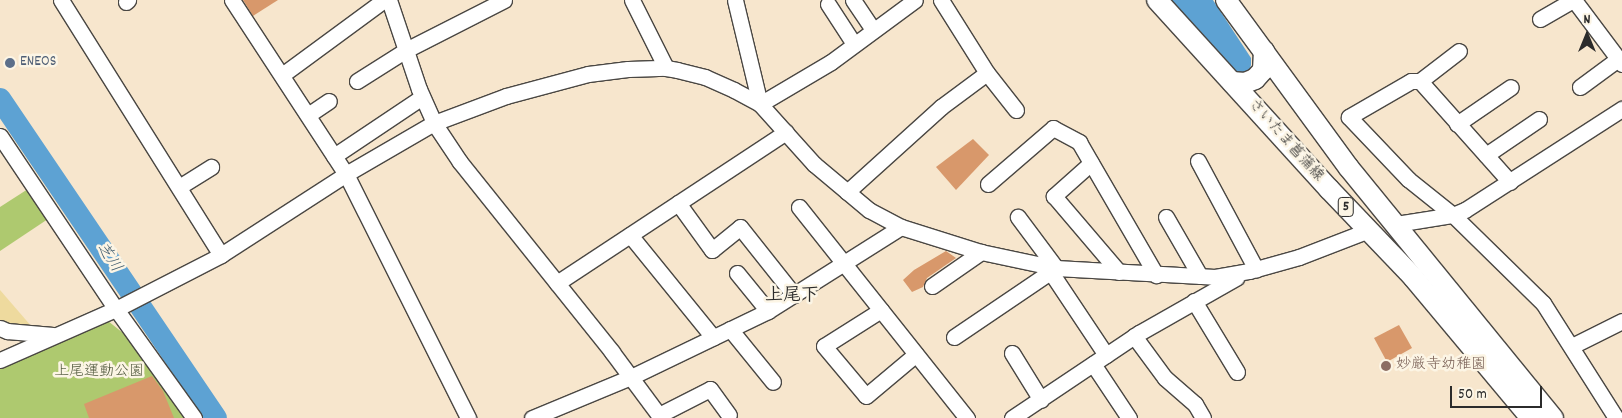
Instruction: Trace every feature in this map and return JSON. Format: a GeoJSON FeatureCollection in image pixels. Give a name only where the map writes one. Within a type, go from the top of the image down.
{"type":"FeatureCollection","features":[{"type":"Feature","properties":{"kind":"main road","name":"さいたま菖蒲線"},"geometry":{"type":"LineString","coordinates":[[1157,0],[1446,316],[1531,418]]}},
{"type":"Feature","properties":{"kind":"main road","name":"さいたま菖蒲線"},"geometry":{"type":"LineString","coordinates":[[1233,3],[1264,51],[1349,168],[1553,418]]}},
{"type":"Feature","properties":{"kind":"main road"},"geometry":{"type":"LineString","coordinates":[[1232,82],[1245,84],[1255,79],[1263,70],[1264,51]]}},
{"type":"Feature","properties":{"kind":"street"},"geometry":{"type":"LineString","coordinates":[[61,0],[221,255]]}},
{"type":"Feature","properties":{"kind":"street"},"geometry":{"type":"LineString","coordinates":[[232,0],[346,174],[468,418]]}},
{"type":"Feature","properties":{"kind":"street"},"geometry":{"type":"LineString","coordinates":[[282,75],[384,0]]}},
{"type":"Feature","properties":{"kind":"street"},"geometry":{"type":"LineString","coordinates":[[388,0],[422,97],[434,123],[460,162],[631,377],[660,417],[710,389],[729,415]]}},
{"type":"Feature","properties":{"kind":"street"},"geometry":{"type":"LineString","coordinates":[[357,81],[406,50],[504,0]]}},
{"type":"Feature","properties":{"kind":"street"},"geometry":{"type":"LineString","coordinates":[[632,0],[666,68]]}},
{"type":"Feature","properties":{"kind":"street"},"geometry":{"type":"LineString","coordinates":[[735,0],[760,104]]}},
{"type":"Feature","properties":{"kind":"street"},"geometry":{"type":"LineString","coordinates":[[853,0],[873,30]]}},
{"type":"Feature","properties":{"kind":"street"},"geometry":{"type":"LineString","coordinates":[[760,104],[830,62],[915,0]]}},
{"type":"Feature","properties":{"kind":"street"},"geometry":{"type":"LineString","coordinates":[[941,0],[987,73],[1016,110]]}},
{"type":"Feature","properties":{"kind":"street"},"geometry":{"type":"LineString","coordinates":[[1540,19],[1573,0],[1620,61],[1580,87]]}},
{"type":"Feature","properties":{"kind":"street"},"geometry":{"type":"LineString","coordinates":[[828,4],[854,44]]}},
{"type":"Feature","properties":{"kind":"street"},"geometry":{"type":"LineString","coordinates":[[1459,52],[1420,81],[1411,81],[1349,116],[1408,179],[1452,215],[1543,303],[1617,414]]}},
{"type":"Feature","properties":{"kind":"street"},"geometry":{"type":"LineString","coordinates":[[0,360],[118,308],[221,255],[346,174],[434,123],[506,96],[588,74],[628,69],[666,68],[705,77],[760,104],[814,164],[869,210],[901,227],[981,252],[1053,270],[1215,277],[1252,270],[1300,257],[1369,230]]}},
{"type":"Feature","properties":{"kind":"street"},"geometry":{"type":"LineString","coordinates":[[847,192],[941,107],[987,73]]}},
{"type":"Feature","properties":{"kind":"street"},"geometry":{"type":"LineString","coordinates":[[1420,81],[1510,182]]}},
{"type":"Feature","properties":{"kind":"street"},"geometry":{"type":"LineString","coordinates":[[1457,124],[1511,87]]}},
{"type":"Feature","properties":{"kind":"street"},"geometry":{"type":"LineString","coordinates":[[334,156],[422,97]]}},
{"type":"Feature","properties":{"kind":"street"},"geometry":{"type":"LineString","coordinates":[[308,115],[329,101]]}},
{"type":"Feature","properties":{"kind":"street"},"geometry":{"type":"LineString","coordinates":[[1396,224],[1452,215],[1510,182],[1622,109]]}},
{"type":"Feature","properties":{"kind":"street"},"geometry":{"type":"LineString","coordinates":[[1486,155],[1539,120]]}},
{"type":"Feature","properties":{"kind":"street"},"geometry":{"type":"LineString","coordinates":[[988,184],[1053,128],[1079,142],[1156,275]]}},
{"type":"Feature","properties":{"kind":"street"},"geometry":{"type":"LineString","coordinates":[[556,283],[786,132]]}},
{"type":"Feature","properties":{"kind":"street"},"geometry":{"type":"LineString","coordinates":[[0,136],[194,418]]}},
{"type":"Feature","properties":{"kind":"street"},"geometry":{"type":"LineString","coordinates":[[1198,161],[1252,270]]}},
{"type":"Feature","properties":{"kind":"street"},"geometry":{"type":"LineString","coordinates":[[1091,163],[1054,196],[1119,272]]}},
{"type":"Feature","properties":{"kind":"street"},"geometry":{"type":"LineString","coordinates":[[179,187],[211,167]]}},
{"type":"Feature","properties":{"kind":"street"},"geometry":{"type":"LineString","coordinates":[[678,203],[712,250],[740,227],[794,295]]}},
{"type":"Feature","properties":{"kind":"street"},"geometry":{"type":"LineString","coordinates":[[799,207],[967,418]]}},
{"type":"Feature","properties":{"kind":"street"},"geometry":{"type":"LineString","coordinates":[[1018,217],[1106,355]]}},
{"type":"Feature","properties":{"kind":"street"},"geometry":{"type":"LineString","coordinates":[[1166,217],[1200,276]]}},
{"type":"Feature","properties":{"kind":"street"},"geometry":{"type":"LineString","coordinates":[[536,417],[631,377],[768,311],[901,227]]}},
{"type":"Feature","properties":{"kind":"street"},"geometry":{"type":"LineString","coordinates":[[630,235],[713,338]]}},
{"type":"Feature","properties":{"kind":"street"},"geometry":{"type":"LineString","coordinates":[[932,286],[981,252]]}},
{"type":"Feature","properties":{"kind":"street"},"geometry":{"type":"LineString","coordinates":[[954,337],[1053,270]]}},
{"type":"Feature","properties":{"kind":"street"},"geometry":{"type":"LineString","coordinates":[[1012,418],[1035,409],[1093,364],[1134,336],[1252,270]]}},
{"type":"Feature","properties":{"kind":"street"},"geometry":{"type":"LineString","coordinates":[[737,273],[768,311]]}},
{"type":"Feature","properties":{"kind":"street"},"geometry":{"type":"LineString","coordinates":[[1194,301],[1236,372]]}},
{"type":"Feature","properties":{"kind":"street"},"geometry":{"type":"LineString","coordinates":[[881,310],[824,346],[866,396],[916,354]]}},
{"type":"Feature","properties":{"kind":"street"},"geometry":{"type":"LineString","coordinates":[[1572,346],[1622,321]]}},
{"type":"Feature","properties":{"kind":"street"},"geometry":{"type":"LineString","coordinates":[[0,328],[7,331],[54,335]]}},
{"type":"Feature","properties":{"kind":"street"},"geometry":{"type":"LineString","coordinates":[[730,329],[773,382]]}},
{"type":"Feature","properties":{"kind":"street"},"geometry":{"type":"LineString","coordinates":[[1134,336],[1165,378],[1195,404],[1203,418]]}},
{"type":"Feature","properties":{"kind":"street"},"geometry":{"type":"LineString","coordinates":[[1012,353],[1035,409]]}},
{"type":"Feature","properties":{"kind":"street"},"geometry":{"type":"LineString","coordinates":[[1093,364],[1129,418]]}},
{"type":"Feature","properties":{"kind":"green space"},"geometry":{"type":"Polygon","coordinates":[[[28,189],[48,219],[0,251],[0,207],[28,189]]]}},
{"type":"Feature","properties":{"kind":"green space","name":"上尾運動公園"},"geometry":{"type":"Polygon","coordinates":[[[108,321],[133,341],[185,418],[0,418],[0,365],[108,321]]]}},
{"type":"Feature","properties":{"kind":"sand"},"geometry":{"type":"Polygon","coordinates":[[[0,290],[32,327],[0,323],[0,290]]]}},
{"type":"Feature","properties":{"kind":"water"},"geometry":{"type":"Polygon","coordinates":[[[1170,0],[1213,0],[1251,58],[1249,71],[1237,75],[1170,0]]]}},
{"type":"Feature","properties":{"kind":"building"},"geometry":{"type":"Polygon","coordinates":[[[243,0],[278,0],[253,16],[243,0]]]}},
{"type":"Feature","properties":{"kind":"building"},"geometry":{"type":"Polygon","coordinates":[[[973,139],[989,155],[956,190],[936,167],[973,139]]]}},
{"type":"Feature","properties":{"kind":"building"},"geometry":{"type":"Polygon","coordinates":[[[946,251],[956,258],[927,278],[923,287],[912,292],[903,280],[914,270],[946,251]]]}},
{"type":"Feature","properties":{"kind":"building"},"geometry":{"type":"Polygon","coordinates":[[[1399,325],[1412,348],[1387,362],[1374,338],[1399,325]]]}},
{"type":"Feature","properties":{"kind":"building"},"geometry":{"type":"Polygon","coordinates":[[[152,376],[163,391],[174,418],[89,418],[84,404],[152,376]]]}},
{"type":"Feature","properties":{"kind":"waterway","name":"芝川"},"geometry":{"type":"LineString","coordinates":[[0,99],[216,418]]}},
{"type":"Feature","properties":{"kind":"place","name":"ENEOS"},"geometry":{"type":"Point","coordinates":[10,63]}},
{"type":"Feature","properties":{"kind":"place","name":"妙厳寺幼稚園"},"geometry":{"type":"Point","coordinates":[1386,366]}},
{"type":"Feature","properties":{"kind":"district","name":"上尾下"},"geometry":{"type":"Point","coordinates":[792,297]}}]}
